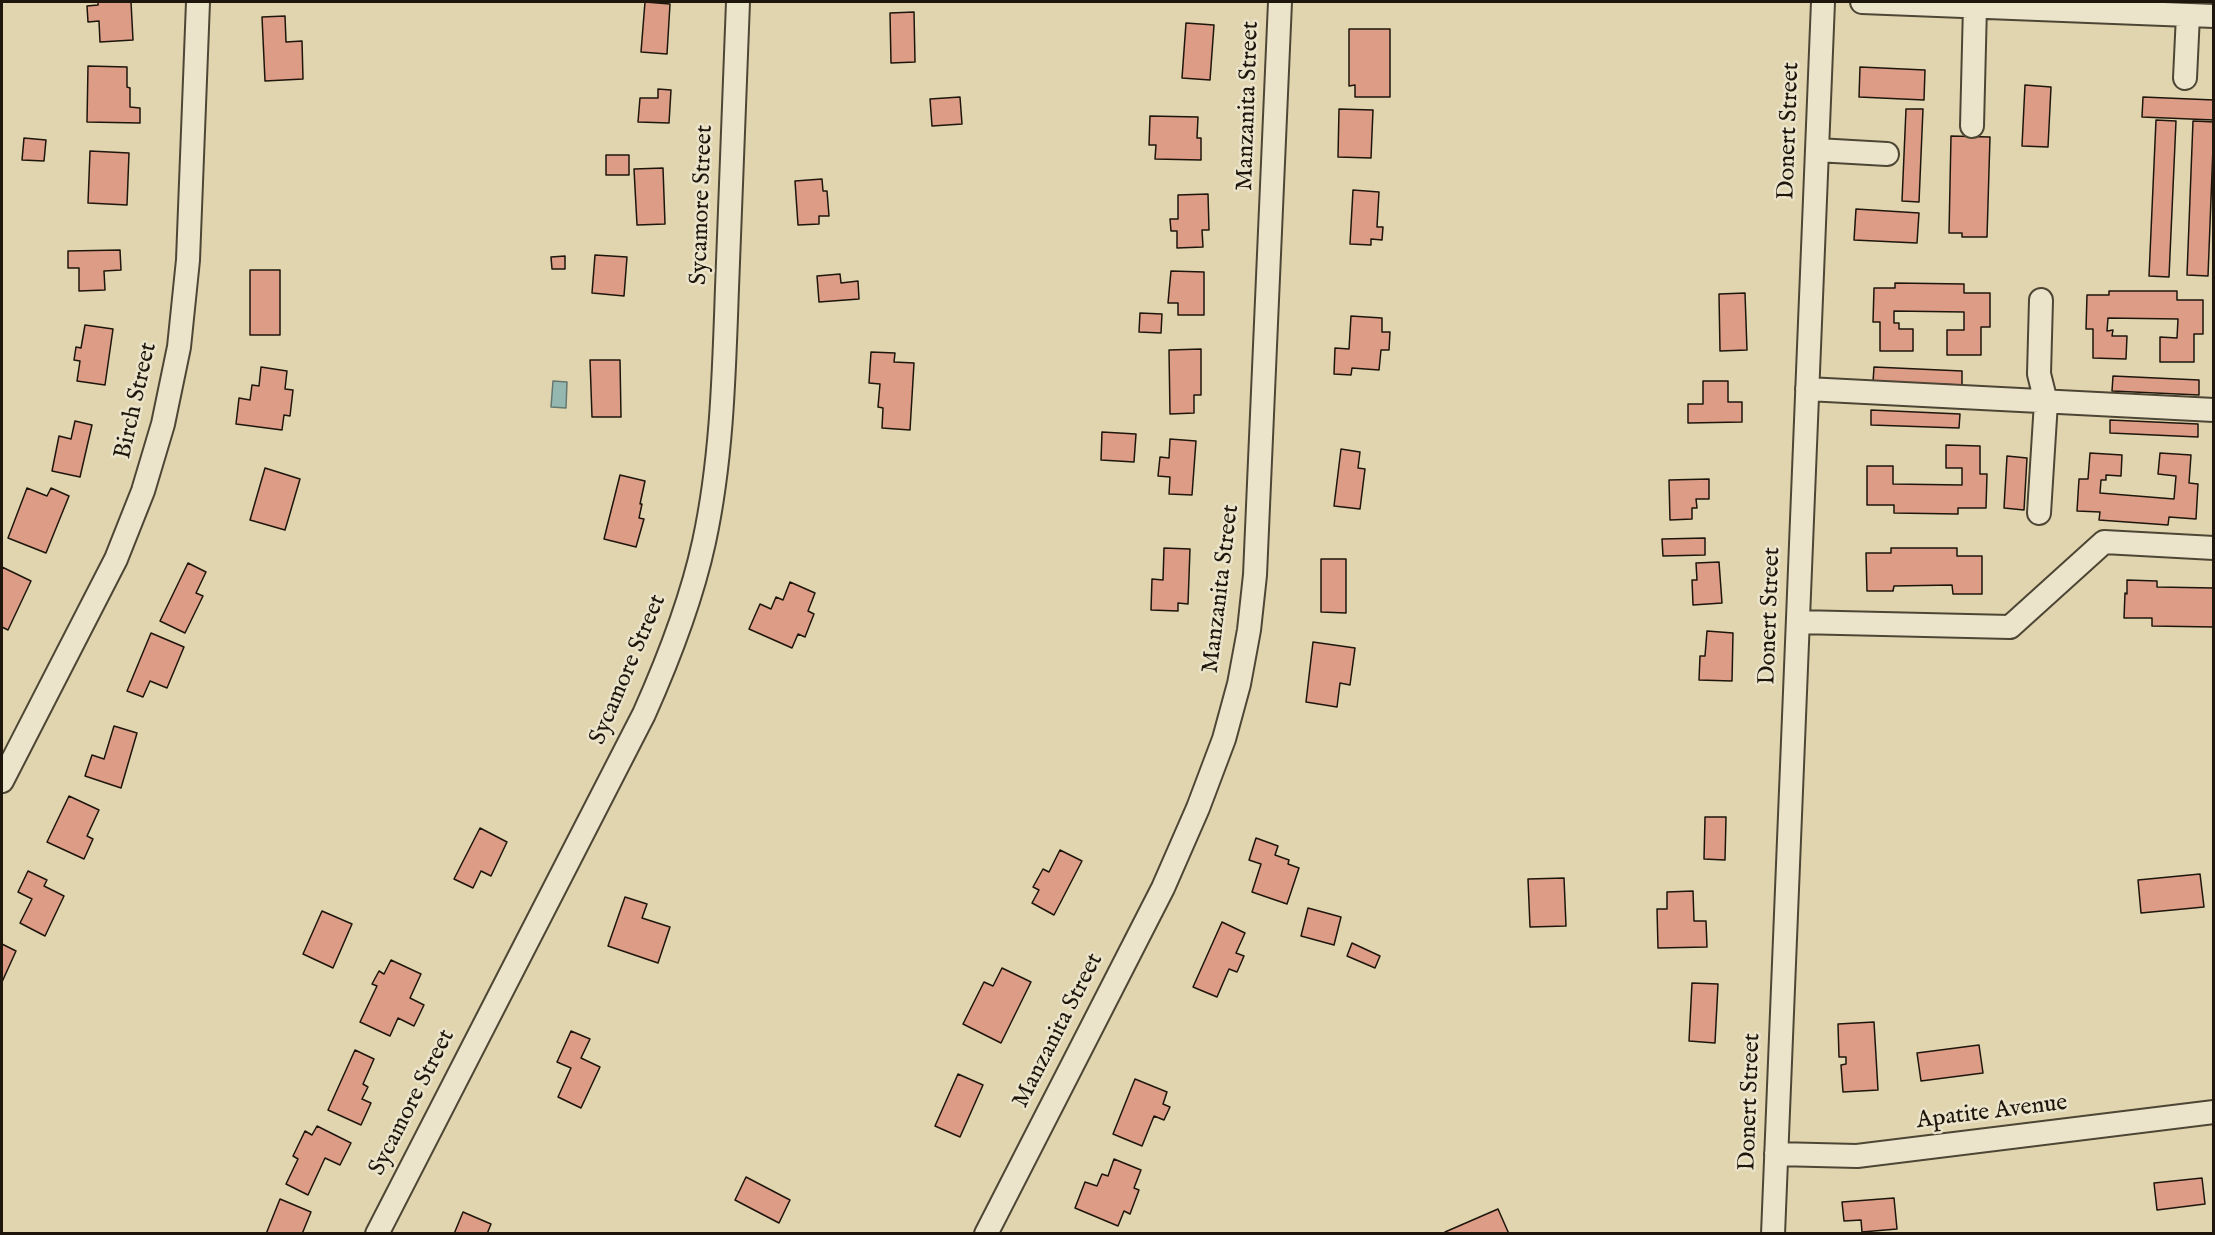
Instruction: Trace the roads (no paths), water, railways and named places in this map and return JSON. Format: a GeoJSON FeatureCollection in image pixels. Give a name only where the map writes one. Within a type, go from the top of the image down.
{"type":"FeatureCollection","features":[{"type":"Feature","properties":{"kind":"street","name":"Birch Street"},"geometry":{"type":"LineString","coordinates":[[2,781],[116,559],[142,492],[163,424],[179,347],[188,260],[198,2]]}},
{"type":"Feature","properties":{"kind":"street","name":"Sycamore Street"},"geometry":{"type":"LineString","coordinates":[[377,1233],[644,714],[674,645],[694,579],[711,509],[723,397],[738,2]]}},
{"type":"Feature","properties":{"kind":"street","name":"Manzanita Street"},"geometry":{"type":"LineString","coordinates":[[986,1233],[1183,846],[1212,774],[1239,684],[1249,630],[1255,575],[1280,2]]}},
{"type":"Feature","properties":{"kind":"street","name":"Donert Street"},"geometry":{"type":"LineString","coordinates":[[1773,1233],[1823,2]]}},
{"type":"Feature","properties":{"kind":"street"},"geometry":{"type":"LineString","coordinates":[[1862,2],[2214,16]]}},
{"type":"Feature","properties":{"kind":"street"},"geometry":{"type":"LineString","coordinates":[[1972,126],[1975,6]]}},
{"type":"Feature","properties":{"kind":"street"},"geometry":{"type":"LineString","coordinates":[[2185,78],[2188,15]]}},
{"type":"Feature","properties":{"kind":"street"},"geometry":{"type":"LineString","coordinates":[[1817,150],[1887,154]]}},
{"type":"Feature","properties":{"kind":"street"},"geometry":{"type":"LineString","coordinates":[[2039,513],[2046,402],[2039,374],[2041,300]]}},
{"type":"Feature","properties":{"kind":"street"},"geometry":{"type":"LineString","coordinates":[[1807,389],[2214,410]]}},
{"type":"Feature","properties":{"kind":"street"},"geometry":{"type":"LineString","coordinates":[[1798,622],[2010,627],[2104,542],[2214,548]]}},
{"type":"Feature","properties":{"kind":"street","name":"Apatite Avenue"},"geometry":{"type":"LineString","coordinates":[[1776,1154],[1857,1156],[2214,1112]]}},
{"type":"Feature","properties":{"kind":"water"},"geometry":{"type":"Polygon","coordinates":[[[553,381],[567,382],[566,408],[551,407],[553,381]]]}}]}
